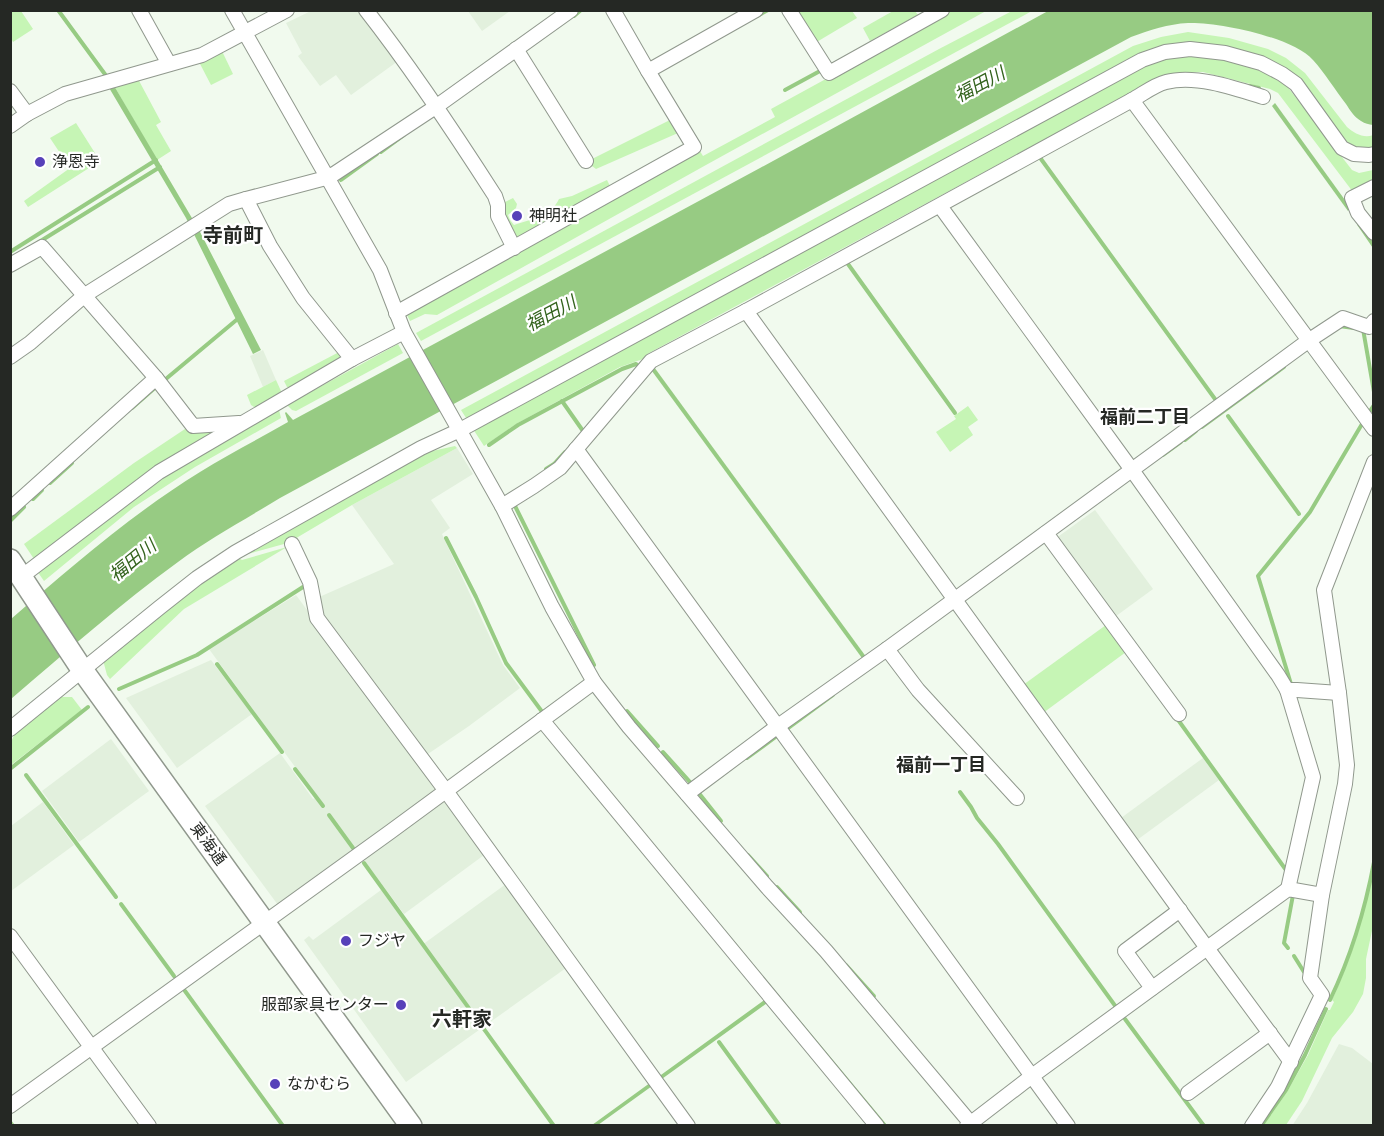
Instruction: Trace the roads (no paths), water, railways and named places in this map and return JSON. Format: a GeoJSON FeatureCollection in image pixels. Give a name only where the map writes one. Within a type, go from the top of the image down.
{"type":"FeatureCollection","features":[{"type":"Feature","properties":{"kind":"main road","name":"東海通"},"geometry":{"type":"LineString","coordinates":[[19,573],[83,671],[411,1125]]}},
{"type":"Feature","properties":{"kind":"street"},"geometry":{"type":"LineString","coordinates":[[139,10],[169,64]]}},
{"type":"Feature","properties":{"kind":"street"},"geometry":{"type":"LineString","coordinates":[[232,10],[380,270],[404,332],[502,506],[552,607],[594,682],[629,727],[767,887],[826,951],[970,1125],[1032,1076],[1288,889],[1313,777],[1287,690],[1278,675],[940,206]]}},
{"type":"Feature","properties":{"kind":"street"},"geometry":{"type":"LineString","coordinates":[[10,126],[27,114],[65,94],[202,55],[287,10]]}},
{"type":"Feature","properties":{"kind":"street"},"geometry":{"type":"LineString","coordinates":[[366,10],[403,57],[437,106],[495,196],[498,216],[514,248]]}},
{"type":"Feature","properties":{"kind":"street"},"geometry":{"type":"LineString","coordinates":[[10,357],[85,296],[229,204],[326,178],[437,106],[516,49],[550,16],[571,10]]}},
{"type":"Feature","properties":{"kind":"street"},"geometry":{"type":"LineString","coordinates":[[396,313],[694,147],[613,10]]}},
{"type":"Feature","properties":{"kind":"street"},"geometry":{"type":"LineString","coordinates":[[648,71],[756,10]]}},
{"type":"Feature","properties":{"kind":"street"},"geometry":{"type":"LineString","coordinates":[[789,10],[829,73],[942,10]]}},
{"type":"Feature","properties":{"kind":"street"},"geometry":{"type":"LineString","coordinates":[[516,49],[586,161]]}},
{"type":"Feature","properties":{"kind":"street"},"geometry":{"type":"LineString","coordinates":[[10,729],[197,578],[236,552],[458,426],[1142,60],[1165,52],[1190,49],[1225,53],[1261,63],[1296,84],[1342,148],[1354,154],[1372,157]]}},
{"type":"Feature","properties":{"kind":"street"},"geometry":{"type":"LineString","coordinates":[[502,506],[560,468],[651,361],[1165,82],[1192,80],[1227,86],[1263,97]]}},
{"type":"Feature","properties":{"kind":"street"},"geometry":{"type":"LineString","coordinates":[[10,90],[27,114]]}},
{"type":"Feature","properties":{"kind":"street"},"geometry":{"type":"LineString","coordinates":[[1132,100],[1374,429]]}},
{"type":"Feature","properties":{"kind":"street"},"geometry":{"type":"LineString","coordinates":[[1374,187],[1352,198],[1358,213],[1374,233]]}},
{"type":"Feature","properties":{"kind":"street"},"geometry":{"type":"LineString","coordinates":[[246,199],[270,246],[303,298],[352,359]]}},
{"type":"Feature","properties":{"kind":"street"},"geometry":{"type":"LineString","coordinates":[[10,265],[42,247],[156,378],[193,426],[244,423]]}},
{"type":"Feature","properties":{"kind":"street"},"geometry":{"type":"LineString","coordinates":[[746,311],[1291,1062]]}},
{"type":"Feature","properties":{"kind":"street"},"geometry":{"type":"LineString","coordinates":[[687,794],[1308,341],[1343,318],[1372,327]]}},
{"type":"Feature","properties":{"kind":"street"},"geometry":{"type":"LineString","coordinates":[[19,573],[159,472],[352,359],[404,332]]}},
{"type":"Feature","properties":{"kind":"street"},"geometry":{"type":"LineString","coordinates":[[10,509],[156,378]]}},
{"type":"Feature","properties":{"kind":"street"},"geometry":{"type":"LineString","coordinates":[[576,449],[1068,1125]]}},
{"type":"Feature","properties":{"kind":"street"},"geometry":{"type":"LineString","coordinates":[[1252,1125],[1278,1087],[1322,995],[1310,978],[1322,895],[1347,765],[1324,590],[1374,462]]}},
{"type":"Feature","properties":{"kind":"street"},"geometry":{"type":"LineString","coordinates":[[1046,532],[1179,714]]}},
{"type":"Feature","properties":{"kind":"street"},"geometry":{"type":"LineString","coordinates":[[292,544],[310,582],[317,618],[446,791],[688,1125]]}},
{"type":"Feature","properties":{"kind":"street"},"geometry":{"type":"LineString","coordinates":[[887,649],[918,690],[1017,798]]}},
{"type":"Feature","properties":{"kind":"street"},"geometry":{"type":"LineString","coordinates":[[10,1106],[594,682]]}},
{"type":"Feature","properties":{"kind":"street"},"geometry":{"type":"LineString","coordinates":[[1287,690],[1339,693]]}},
{"type":"Feature","properties":{"kind":"street"},"geometry":{"type":"LineString","coordinates":[[542,720],[877,1125]]}},
{"type":"Feature","properties":{"kind":"street"},"geometry":{"type":"LineString","coordinates":[[1288,889],[1322,895]]}},
{"type":"Feature","properties":{"kind":"street"},"geometry":{"type":"LineString","coordinates":[[1152,988],[1125,951],[1180,910]]}},
{"type":"Feature","properties":{"kind":"street"},"geometry":{"type":"LineString","coordinates":[[10,936],[149,1125]]}},
{"type":"Feature","properties":{"kind":"street"},"geometry":{"type":"LineString","coordinates":[[1188,1093],[1270,1033]]}},
{"type":"Feature","properties":{"kind":"water","name":"福田川"},"geometry":{"type":"Polygon","coordinates":[[[1048,11],[1373,11],[1373,125],[1363,122],[1354,115],[1313,60],[1289,44],[1254,32],[1201,23],[1173,25],[1131,37],[280,498],[190,553],[156,578],[11,699],[11,619],[150,505],[211,465],[288,422],[286,412],[293,420],[1048,11]]]}},
{"type":"Feature","properties":{"kind":"water"},"geometry":{"type":"Polygon","coordinates":[[[113,84],[199,230],[261,350],[253,354],[186,218],[108,86],[113,84]]]}},
{"type":"Feature","properties":{"kind":"water"},"geometry":{"type":"Polygon","coordinates":[[[1275,103],[1350,207],[1348,211],[1272,106],[1275,103]]]}},
{"type":"Feature","properties":{"kind":"water"},"geometry":{"type":"Polygon","coordinates":[[[551,721],[887,1125],[884,1125],[770,1001],[598,1125],[592,1125],[767,998],[551,721]]]}},
{"type":"Feature","properties":{"kind":"waterway"},"geometry":{"type":"LineString","coordinates":[[58,10],[107,77]]}},
{"type":"Feature","properties":{"kind":"waterway"},"geometry":{"type":"LineString","coordinates":[[574,16],[581,10]]}},
{"type":"Feature","properties":{"kind":"waterway"},"geometry":{"type":"LineString","coordinates":[[757,16],[768,10]]}},
{"type":"Feature","properties":{"kind":"waterway"},"geometry":{"type":"LineString","coordinates":[[785,90],[820,71]]}},
{"type":"Feature","properties":{"kind":"waterway"},"geometry":{"type":"LineString","coordinates":[[1250,86],[1259,88]]}},
{"type":"Feature","properties":{"kind":"waterway"},"geometry":{"type":"LineString","coordinates":[[381,152],[404,135]]}},
{"type":"Feature","properties":{"kind":"waterway"},"geometry":{"type":"LineString","coordinates":[[341,180],[377,154]]}},
{"type":"Feature","properties":{"kind":"waterway"},"geometry":{"type":"LineString","coordinates":[[1041,159],[1215,399]]}},
{"type":"Feature","properties":{"kind":"waterway"},"geometry":{"type":"LineString","coordinates":[[10,252],[156,160]]}},
{"type":"Feature","properties":{"kind":"waterway"},"geometry":{"type":"LineString","coordinates":[[39,242],[160,167]]}},
{"type":"Feature","properties":{"kind":"waterway"},"geometry":{"type":"LineString","coordinates":[[1359,224],[1374,246]]}},
{"type":"Feature","properties":{"kind":"waterway"},"geometry":{"type":"LineString","coordinates":[[848,264],[955,413]]}},
{"type":"Feature","properties":{"kind":"waterway"},"geometry":{"type":"LineString","coordinates":[[167,378],[240,317]]}},
{"type":"Feature","properties":{"kind":"waterway"},"geometry":{"type":"LineString","coordinates":[[1338,327],[1354,328]]}},
{"type":"Feature","properties":{"kind":"waterway"},"geometry":{"type":"LineString","coordinates":[[1361,329],[1363,329],[1374,392]]}},
{"type":"Feature","properties":{"kind":"waterway"},"geometry":{"type":"LineString","coordinates":[[489,445],[518,425],[622,369],[636,364],[639,367]]}},
{"type":"Feature","properties":{"kind":"waterway"},"geometry":{"type":"LineString","coordinates":[[1202,427],[1284,367]]}},
{"type":"Feature","properties":{"kind":"waterway"},"geometry":{"type":"LineString","coordinates":[[653,369],[863,656]]}},
{"type":"Feature","properties":{"kind":"waterway"},"geometry":{"type":"LineString","coordinates":[[132,408],[157,386]]}},
{"type":"Feature","properties":{"kind":"waterway"},"geometry":{"type":"LineString","coordinates":[[562,401],[583,431]]}},
{"type":"Feature","properties":{"kind":"waterway"},"geometry":{"type":"LineString","coordinates":[[1368,414],[1374,405]]}},
{"type":"Feature","properties":{"kind":"waterway"},"geometry":{"type":"LineString","coordinates":[[1228,416],[1299,514]]}},
{"type":"Feature","properties":{"kind":"waterway"},"geometry":{"type":"LineString","coordinates":[[1291,684],[1258,576],[1310,512],[1362,424]]}},
{"type":"Feature","properties":{"kind":"waterway"},"geometry":{"type":"LineString","coordinates":[[1185,440],[1196,431]]}},
{"type":"Feature","properties":{"kind":"waterway"},"geometry":{"type":"LineString","coordinates":[[1163,455],[1181,442]]}},
{"type":"Feature","properties":{"kind":"waterway"},"geometry":{"type":"LineString","coordinates":[[546,469],[565,452]]}},
{"type":"Feature","properties":{"kind":"waterway"},"geometry":{"type":"LineString","coordinates":[[50,483],[72,463]]}},
{"type":"Feature","properties":{"kind":"waterway"},"geometry":{"type":"LineString","coordinates":[[33,499],[42,490]]}},
{"type":"Feature","properties":{"kind":"waterway"},"geometry":{"type":"LineString","coordinates":[[514,504],[594,665]]}},
{"type":"Feature","properties":{"kind":"waterway"},"geometry":{"type":"LineString","coordinates":[[11,520],[24,507]]}},
{"type":"Feature","properties":{"kind":"waterway"},"geometry":{"type":"LineString","coordinates":[[446,538],[506,663],[543,713]]}},
{"type":"Feature","properties":{"kind":"waterway"},"geometry":{"type":"LineString","coordinates":[[119,689],[197,655],[303,587]]}},
{"type":"Feature","properties":{"kind":"waterway"},"geometry":{"type":"LineString","coordinates":[[217,664],[282,752]]}},
{"type":"Feature","properties":{"kind":"waterway"},"geometry":{"type":"LineString","coordinates":[[787,729],[833,695]]}},
{"type":"Feature","properties":{"kind":"waterway"},"geometry":{"type":"LineString","coordinates":[[10,769],[88,707]]}},
{"type":"Feature","properties":{"kind":"waterway"},"geometry":{"type":"LineString","coordinates":[[627,711],[658,746]]}},
{"type":"Feature","properties":{"kind":"waterway"},"geometry":{"type":"LineString","coordinates":[[1176,717],[1286,870]]}},
{"type":"Feature","properties":{"kind":"waterway"},"geometry":{"type":"LineString","coordinates":[[747,758],[777,736]]}},
{"type":"Feature","properties":{"kind":"waterway"},"geometry":{"type":"LineString","coordinates":[[663,752],[690,782]]}},
{"type":"Feature","properties":{"kind":"waterway"},"geometry":{"type":"LineString","coordinates":[[295,769],[323,806]]}},
{"type":"Feature","properties":{"kind":"waterway"},"geometry":{"type":"LineString","coordinates":[[26,775],[116,897]]}},
{"type":"Feature","properties":{"kind":"waterway"},"geometry":{"type":"LineString","coordinates":[[699,791],[721,821]]}},
{"type":"Feature","properties":{"kind":"waterway"},"geometry":{"type":"LineString","coordinates":[[960,792],[1116,1007]]}},
{"type":"Feature","properties":{"kind":"waterway"},"geometry":{"type":"LineString","coordinates":[[329,815],[353,848]]}},
{"type":"Feature","properties":{"kind":"waterway"},"geometry":{"type":"LineString","coordinates":[[748,855],[767,876]]}},
{"type":"Feature","properties":{"kind":"waterway"},"geometry":{"type":"LineString","coordinates":[[1330,1000],[1356,932],[1374,862]]}},
{"type":"Feature","properties":{"kind":"waterway"},"geometry":{"type":"LineString","coordinates":[[364,863],[554,1126]]}},
{"type":"Feature","properties":{"kind":"waterway"},"geometry":{"type":"LineString","coordinates":[[777,887],[800,912]]}},
{"type":"Feature","properties":{"kind":"waterway"},"geometry":{"type":"LineString","coordinates":[[1288,948],[1284,943],[1293,895]]}},
{"type":"Feature","properties":{"kind":"waterway"},"geometry":{"type":"LineString","coordinates":[[121,904],[174,976]]}},
{"type":"Feature","properties":{"kind":"waterway"},"geometry":{"type":"LineString","coordinates":[[1294,956],[1304,972]]}},
{"type":"Feature","properties":{"kind":"waterway"},"geometry":{"type":"LineString","coordinates":[[846,965],[874,996]]}},
{"type":"Feature","properties":{"kind":"waterway"},"geometry":{"type":"LineString","coordinates":[[185,991],[283,1126]]}},
{"type":"Feature","properties":{"kind":"waterway"},"geometry":{"type":"LineString","coordinates":[[1261,1126],[1286,1090],[1326,1009]]}},
{"type":"Feature","properties":{"kind":"waterway"},"geometry":{"type":"LineString","coordinates":[[1125,1019],[1204,1126]]}},
{"type":"Feature","properties":{"kind":"waterway"},"geometry":{"type":"LineString","coordinates":[[719,1042],[780,1126]]}},
{"type":"Feature","properties":{"kind":"waterway"},"geometry":{"type":"LineString","coordinates":[[10,1122],[13,1126]]}},
{"type":"Feature","properties":{"kind":"place","name":"浄恩寺"},"geometry":{"type":"Point","coordinates":[40,162]}},
{"type":"Feature","properties":{"kind":"place","name":"神明社"},"geometry":{"type":"Point","coordinates":[517,216]}},
{"type":"Feature","properties":{"kind":"place","name":"フジヤ"},"geometry":{"type":"Point","coordinates":[346,941]}},
{"type":"Feature","properties":{"kind":"place","name":"服部家具センター"},"geometry":{"type":"Point","coordinates":[401,1005]}},
{"type":"Feature","properties":{"kind":"place","name":"なかむら"},"geometry":{"type":"Point","coordinates":[275,1084]}},
{"type":"Feature","properties":{"kind":"district","name":"寺前町"},"geometry":{"type":"Point","coordinates":[233,236]}},
{"type":"Feature","properties":{"kind":"district","name":"福前二丁目"},"geometry":{"type":"Point","coordinates":[1145,417]}},
{"type":"Feature","properties":{"kind":"district","name":"福前一丁目"},"geometry":{"type":"Point","coordinates":[941,765]}},
{"type":"Feature","properties":{"kind":"district","name":"六軒家"},"geometry":{"type":"Point","coordinates":[462,1020]}}]}
